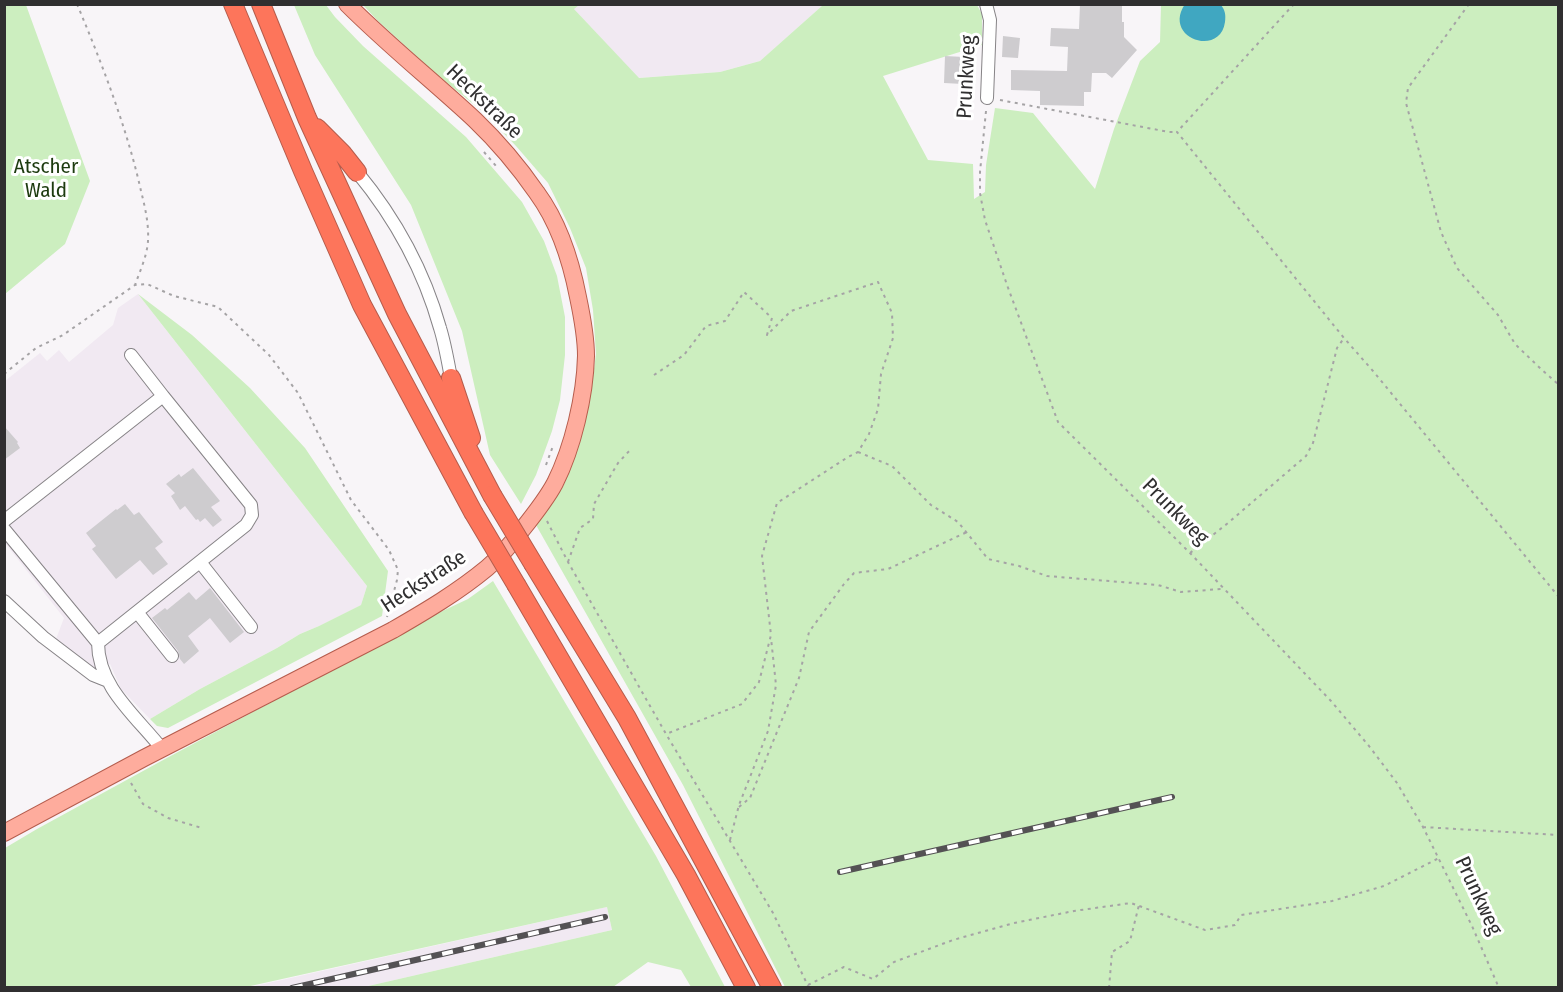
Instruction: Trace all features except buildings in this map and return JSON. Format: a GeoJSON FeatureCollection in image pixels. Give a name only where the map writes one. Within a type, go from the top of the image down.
{"type":"FeatureCollection","features":[{"type":"Feature","properties":{"kind":"highway"},"geometry":{"type":"LineString","coordinates":[[219,4],[248,42]]}},
{"type":"Feature","properties":{"kind":"highway"},"geometry":{"type":"LineString","coordinates":[[233,4],[362,305],[473,512],[686,875],[746,987]]}},
{"type":"Feature","properties":{"kind":"highway"},"geometry":{"type":"LineString","coordinates":[[261,4],[307,118],[396,314],[492,495],[627,718],[772,987]]}},
{"type":"Feature","properties":{"kind":"highway"},"geometry":{"type":"LineString","coordinates":[[307,118],[342,153],[357,172]]}},
{"type":"Feature","properties":{"kind":"highway"},"geometry":{"type":"LineString","coordinates":[[451,378],[480,472]]}},
{"type":"Feature","properties":{"kind":"main road","name":"Heckstraße"},"geometry":{"type":"LineString","coordinates":[[4,833],[390,624],[463,588],[490,566],[512,543],[540,507],[555,482],[572,438],[581,405],[586,355],[582,315],[574,273],[561,236],[539,195],[509,156],[476,121],[374,31],[347,4]]}},
{"type":"Feature","properties":{"kind":"street","name":"Prunkweg"},"geometry":{"type":"LineString","coordinates":[[986,4],[990,20],[987,98]]}},
{"type":"Feature","properties":{"kind":"street"},"geometry":{"type":"LineString","coordinates":[[357,172],[398,227],[423,279],[440,328],[451,378]]}},
{"type":"Feature","properties":{"kind":"street"},"geometry":{"type":"LineString","coordinates":[[98,643],[246,525],[252,515],[251,505],[131,355]]}},
{"type":"Feature","properties":{"kind":"street"},"geometry":{"type":"LineString","coordinates":[[4,521],[163,396]]}},
{"type":"Feature","properties":{"kind":"street"},"geometry":{"type":"LineString","coordinates":[[4,529],[98,643],[98,655],[114,693],[162,749]]}},
{"type":"Feature","properties":{"kind":"street"},"geometry":{"type":"LineString","coordinates":[[200,562],[251,627]]}},
{"type":"Feature","properties":{"kind":"street"},"geometry":{"type":"LineString","coordinates":[[4,601],[43,637],[93,675],[108,681]]}},
{"type":"Feature","properties":{"kind":"street"},"geometry":{"type":"LineString","coordinates":[[137,612],[172,656]]}},
{"type":"Feature","properties":{"kind":"path"},"geometry":{"type":"LineString","coordinates":[[77,4],[134,156],[147,217],[148,241],[135,285]]}},
{"type":"Feature","properties":{"kind":"path"},"geometry":{"type":"LineString","coordinates":[[987,98],[1177,132],[1294,4]]}},
{"type":"Feature","properties":{"kind":"path"},"geometry":{"type":"LineString","coordinates":[[1469,4],[1408,88],[1407,103],[1441,232],[1457,268],[1498,315],[1515,344],[1558,384]]}},
{"type":"Feature","properties":{"kind":"path","name":"Prunkweg"},"geometry":{"type":"LineString","coordinates":[[987,98],[980,172],[980,193],[985,220],[1058,422],[1190,553],[1331,701],[1369,746],[1397,783],[1423,827],[1499,987]]}},
{"type":"Feature","properties":{"kind":"path"},"geometry":{"type":"LineString","coordinates":[[1177,132],[1558,596]]}},
{"type":"Feature","properties":{"kind":"path"},"geometry":{"type":"LineString","coordinates":[[482,150],[497,166]]}},
{"type":"Feature","properties":{"kind":"path"},"geometry":{"type":"LineString","coordinates":[[654,375],[684,356],[706,326],[725,321],[744,292],[772,318],[767,335],[791,311],[878,282],[892,313],[893,338],[881,374],[878,409],[870,434],[858,452],[777,503],[762,556],[776,685],[768,731],[739,807],[730,841]]}},
{"type":"Feature","properties":{"kind":"path"},"geometry":{"type":"LineString","coordinates":[[4,374],[36,348],[63,335],[135,285],[147,284],[174,296],[218,307],[269,355],[298,393],[351,500],[389,549],[398,570],[390,624]]}},
{"type":"Feature","properties":{"kind":"path"},"geometry":{"type":"LineString","coordinates":[[1190,553],[1228,524],[1306,456],[1313,443],[1337,348],[1344,338]]}},
{"type":"Feature","properties":{"kind":"path"},"geometry":{"type":"LineString","coordinates":[[545,466],[554,444]]}},
{"type":"Feature","properties":{"kind":"path"},"geometry":{"type":"LineString","coordinates":[[568,562],[580,528],[593,519],[594,504],[618,463],[632,448]]}},
{"type":"Feature","properties":{"kind":"path"},"geometry":{"type":"LineString","coordinates":[[858,452],[892,466],[932,505],[958,522],[988,559],[1019,566],[1047,576],[1158,585],[1181,592],[1222,589]]}},
{"type":"Feature","properties":{"kind":"path"},"geometry":{"type":"LineString","coordinates":[[540,507],[568,562],[666,734],[773,913],[808,986],[844,967],[873,978],[894,962],[953,940],[1014,923],[1085,909],[1131,903],[1205,930],[1235,926],[1241,915],[1332,902],[1384,886],[1439,858]]}},
{"type":"Feature","properties":{"kind":"path"},"geometry":{"type":"LineString","coordinates":[[739,807],[750,798],[799,678],[809,632],[844,584],[854,573],[888,569],[967,532]]}},
{"type":"Feature","properties":{"kind":"path"},"geometry":{"type":"LineString","coordinates":[[390,624],[396,612]]}},
{"type":"Feature","properties":{"kind":"path"},"geometry":{"type":"LineString","coordinates":[[666,734],[742,704],[759,682],[771,635]]}},
{"type":"Feature","properties":{"kind":"path"},"geometry":{"type":"LineString","coordinates":[[123,770],[143,804],[168,818],[202,828]]}},
{"type":"Feature","properties":{"kind":"path"},"geometry":{"type":"LineString","coordinates":[[1423,827],[1558,835]]}},
{"type":"Feature","properties":{"kind":"path"},"geometry":{"type":"LineString","coordinates":[[1109,987],[1112,952],[1130,941],[1139,905]]}},
{"type":"Feature","properties":{"kind":"shaded area"},"geometry":{"type":"Polygon","coordinates":[[[579,4],[823,5],[760,61],[720,72],[638,78],[573,8],[579,4]]]}},
{"type":"Feature","properties":{"kind":"shaded area"},"geometry":{"type":"Polygon","coordinates":[[[138,294],[367,586],[361,605],[300,634],[150,719],[121,689],[110,664],[96,670],[56,639],[64,618],[5,543],[5,381],[40,353],[47,361],[59,350],[69,362],[113,325],[118,308],[138,294]]]}},
{"type":"Feature","properties":{"kind":"shaded area"},"geometry":{"type":"Polygon","coordinates":[[[607,907],[612,930],[364,987],[246,988],[607,907]]]}},
{"type":"Feature","properties":{"kind":"green space","name":"Atscher Wald"},"geometry":{"type":"Polygon","coordinates":[[[5,4],[26,5],[90,181],[65,244],[5,294],[5,4]]]}},
{"type":"Feature","properties":{"kind":"green space"},"geometry":{"type":"Polygon","coordinates":[[[294,5],[326,5],[363,46],[466,137],[522,202],[544,241],[557,276],[565,317],[565,355],[560,400],[552,431],[536,475],[521,504],[490,455],[462,331],[411,205],[315,55],[294,5]]]}},
{"type":"Feature","properties":{"kind":"green space"},"geometry":{"type":"Polygon","coordinates":[[[363,5],[579,5],[574,9],[639,78],[720,72],[760,61],[823,5],[977,5],[982,14],[982,45],[883,76],[928,160],[973,164],[974,199],[985,192],[986,165],[995,108],[1033,113],[1095,189],[1114,129],[1140,61],[1160,42],[1161,5],[1558,5],[1558,987],[785,987],[683,785],[536,525],[563,487],[580,442],[589,405],[596,354],[593,310],[586,268],[570,228],[548,183],[516,146],[482,111],[436,74],[363,5]]]}},
{"type":"Feature","properties":{"kind":"green space"},"geometry":{"type":"Polygon","coordinates":[[[138,294],[192,335],[250,388],[305,448],[388,571],[382,616],[168,728],[157,726],[150,719],[300,634],[361,605],[367,586],[138,294]]]}},
{"type":"Feature","properties":{"kind":"green space"},"geometry":{"type":"Polygon","coordinates":[[[493,581],[656,856],[725,987],[691,987],[681,970],[648,962],[613,987],[364,987],[612,930],[607,907],[246,987],[5,988],[5,848],[165,759],[468,599],[493,581]]]}},
{"type":"Feature","properties":{"kind":"water"},"geometry":{"type":"Polygon","coordinates":[[[1185,4],[1221,5],[1225,22],[1221,33],[1213,39],[1204,41],[1186,34],[1181,26],[1180,16],[1185,4]]]}},
{"type":"Feature","properties":{"kind":"railway"},"geometry":{"type":"LineString","coordinates":[[840,872],[1172,797]]}},
{"type":"Feature","properties":{"kind":"railway"},"geometry":{"type":"LineString","coordinates":[[292,988],[605,917]]}}]}
